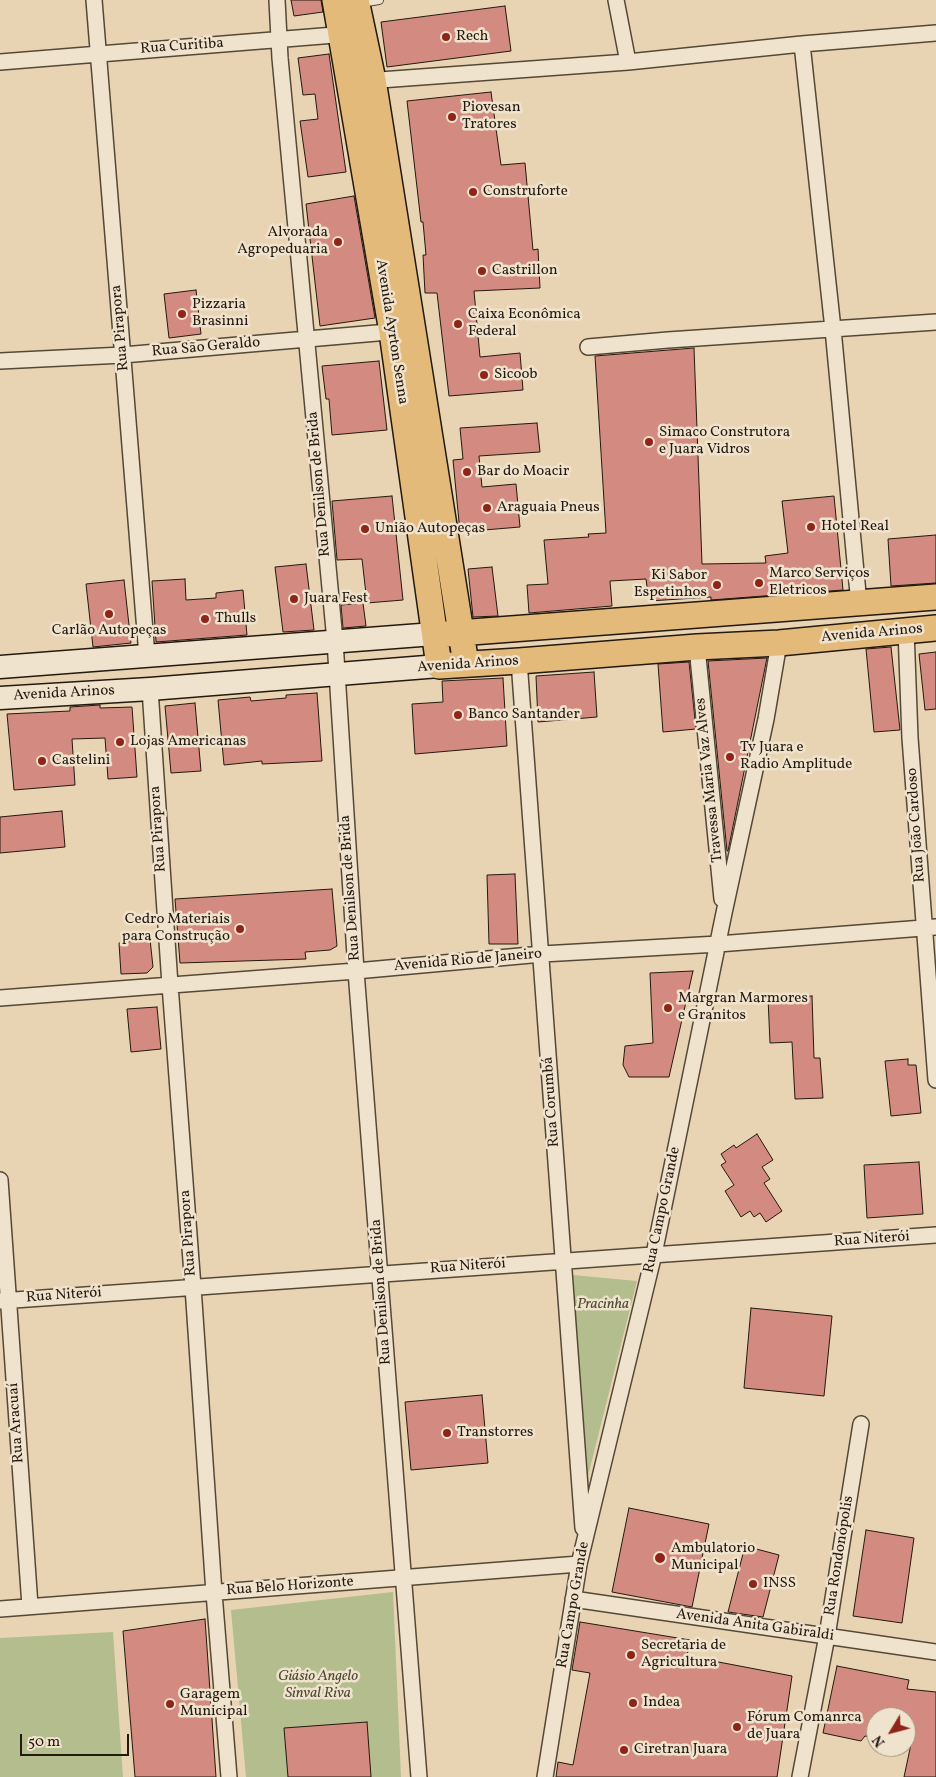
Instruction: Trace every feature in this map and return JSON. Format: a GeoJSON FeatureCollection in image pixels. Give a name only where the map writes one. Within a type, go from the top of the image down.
{"type":"FeatureCollection","features":[{"type":"Feature","properties":{"kind":"main road","name":"Avenida Ayrton Senna"},"geometry":{"type":"LineString","coordinates":[[357,1],[352,33],[402,331],[429,511],[460,632],[466,664]]}},
{"type":"Feature","properties":{"kind":"main road","name":"Avenida Ayrton Senna"},"geometry":{"type":"LineString","coordinates":[[429,511],[434,634],[439,666]]}},
{"type":"Feature","properties":{"kind":"main road","name":"Avenida Arinos"},"geometry":{"type":"LineString","coordinates":[[0,667],[936,598]]}},
{"type":"Feature","properties":{"kind":"main road","name":"Avenida Arinos"},"geometry":{"type":"LineString","coordinates":[[0,698],[150,689],[697,647],[780,643],[936,628]]}},
{"type":"Feature","properties":{"kind":"street","name":"Rua Pirapora"},"geometry":{"type":"LineString","coordinates":[[94,0],[147,656]]}},
{"type":"Feature","properties":{"kind":"street","name":"Rua Denilson de Brida"},"geometry":{"type":"LineString","coordinates":[[278,0],[279,40],[338,675],[356,971],[419,1777]]}},
{"type":"Feature","properties":{"kind":"street"},"geometry":{"type":"LineString","coordinates":[[616,0],[628,62]]}},
{"type":"Feature","properties":{"kind":"street","name":"Rua Curitiba"},"geometry":{"type":"LineString","coordinates":[[0,62],[352,33]]}},
{"type":"Feature","properties":{"kind":"street"},"geometry":{"type":"LineString","coordinates":[[361,82],[628,62],[802,44],[936,33]]}},
{"type":"Feature","properties":{"kind":"street"},"geometry":{"type":"LineString","coordinates":[[802,44],[833,329],[859,604]]}},
{"type":"Feature","properties":{"kind":"street"},"geometry":{"type":"LineString","coordinates":[[588,347],[936,322]]}},
{"type":"Feature","properties":{"kind":"street","name":"Rua São Geraldo"},"geometry":{"type":"LineString","coordinates":[[0,361],[123,355],[402,331]]}},
{"type":"Feature","properties":{"kind":"street","name":"Rua João Cardoso"},"geometry":{"type":"LineString","coordinates":[[906,630],[910,738],[931,928],[936,1080]]}},
{"type":"Feature","properties":{"kind":"street","name":"Rua Campo Grande"},"geometry":{"type":"LineString","coordinates":[[545,1777],[579,1564],[654,1254],[764,729],[780,643]]}},
{"type":"Feature","properties":{"kind":"street","name":"Travessa Maria Vaz Alves"},"geometry":{"type":"LineString","coordinates":[[697,647],[724,913]]}},
{"type":"Feature","properties":{"kind":"street","name":"Rua Corumbá"},"geometry":{"type":"LineString","coordinates":[[519,661],[584,1542]]}},
{"type":"Feature","properties":{"kind":"street","name":"Rua Pirapora"},"geometry":{"type":"LineString","coordinates":[[150,689],[214,1592],[229,1777]]}},
{"type":"Feature","properties":{"kind":"street","name":"Avenida Rio de Janeiro"},"geometry":{"type":"LineString","coordinates":[[0,998],[356,971],[542,954],[718,944],[931,928]]}},
{"type":"Feature","properties":{"kind":"street","name":"Rua Aracuaí"},"geometry":{"type":"LineString","coordinates":[[0,1180],[4,1301],[30,1606]]}},
{"type":"Feature","properties":{"kind":"street","name":"Rua Niterói"},"geometry":{"type":"LineString","coordinates":[[4,1301],[936,1235]]}},
{"type":"Feature","properties":{"kind":"street","name":"Rua Rondonópolis"},"geometry":{"type":"LineString","coordinates":[[800,1777],[827,1636],[861,1424]]}},
{"type":"Feature","properties":{"kind":"street","name":"Rua Belo Horizonte"},"geometry":{"type":"LineString","coordinates":[[0,1609],[579,1564]]}},
{"type":"Feature","properties":{"kind":"street","name":"Avenida Anita Gabiraldi"},"geometry":{"type":"LineString","coordinates":[[574,1599],[936,1652]]}},
{"type":"Feature","properties":{"kind":"green space","name":"Pracinha"},"geometry":{"type":"Polygon","coordinates":[[[573,1275],[637,1281],[588,1476],[573,1275]]]}},
{"type":"Feature","properties":{"kind":"green space","name":"Giásio Angelo Sinval Riva"},"geometry":{"type":"Polygon","coordinates":[[[393,1592],[401,1777],[246,1777],[231,1610],[393,1592]]]}},
{"type":"Feature","properties":{"kind":"green space"},"geometry":{"type":"Polygon","coordinates":[[[113,1632],[123,1777],[0,1777],[0,1638],[113,1632]]]}},
{"type":"Feature","properties":{"kind":"building"},"geometry":{"type":"Polygon","coordinates":[[[291,0],[321,0],[323,12],[294,16],[291,0]]]}},
{"type":"Feature","properties":{"kind":"building","name":"Rech"},"geometry":{"type":"Polygon","coordinates":[[[505,6],[511,51],[387,67],[381,22],[505,6]]]}},
{"type":"Feature","properties":{"kind":"building"},"geometry":{"type":"Polygon","coordinates":[[[329,54],[346,172],[308,177],[300,121],[318,119],[315,94],[303,95],[298,58],[329,54]]]}},
{"type":"Feature","properties":{"kind":"building"},"geometry":{"type":"Polygon","coordinates":[[[491,92],[501,165],[525,163],[533,250],[538,249],[540,288],[474,291],[480,357],[520,353],[523,390],[449,396],[437,293],[425,293],[423,255],[426,255],[423,222],[421,222],[407,101],[491,92]]]}},
{"type":"Feature","properties":{"kind":"building","name":"Alvorada Agropeduaria"},"geometry":{"type":"Polygon","coordinates":[[[354,196],[375,318],[320,326],[306,204],[354,196]]]}},
{"type":"Feature","properties":{"kind":"building","name":"Pizzaria Brasinni"},"geometry":{"type":"Polygon","coordinates":[[[196,290],[201,334],[169,338],[164,294],[196,290]]]}},
{"type":"Feature","properties":{"kind":"building","name":"Simaco Construtora e Juara Vidros"},"geometry":{"type":"Polygon","coordinates":[[[694,348],[702,564],[766,563],[765,556],[788,553],[782,501],[834,496],[843,590],[711,600],[711,597],[649,601],[646,579],[610,581],[612,606],[529,613],[527,585],[548,584],[544,540],[589,537],[588,534],[606,533],[595,356],[694,348]]]}},
{"type":"Feature","properties":{"kind":"building"},"geometry":{"type":"Polygon","coordinates":[[[379,361],[387,430],[332,435],[329,399],[326,399],[322,366],[379,361]]]}},
{"type":"Feature","properties":{"kind":"building"},"geometry":{"type":"Polygon","coordinates":[[[537,423],[540,452],[479,456],[482,487],[516,484],[520,527],[460,532],[453,460],[463,459],[460,428],[537,423]]]}},
{"type":"Feature","properties":{"kind":"building","name":"União Autopeças"},"geometry":{"type":"Polygon","coordinates":[[[392,496],[403,600],[367,603],[362,559],[337,560],[332,501],[392,496]]]}},
{"type":"Feature","properties":{"kind":"building"},"geometry":{"type":"Polygon","coordinates":[[[936,535],[936,583],[891,586],[888,539],[936,535]]]}},
{"type":"Feature","properties":{"kind":"building","name":"Juara Fest"},"geometry":{"type":"Polygon","coordinates":[[[306,564],[314,630],[283,632],[275,567],[306,564]]]}},
{"type":"Feature","properties":{"kind":"building"},"geometry":{"type":"Polygon","coordinates":[[[492,567],[498,616],[473,617],[468,569],[492,567]]]}},
{"type":"Feature","properties":{"kind":"building"},"geometry":{"type":"Polygon","coordinates":[[[185,579],[186,600],[216,598],[216,593],[243,590],[247,635],[156,642],[152,581],[185,579]]]}},
{"type":"Feature","properties":{"kind":"building","name":"Carlão Autopeças"},"geometry":{"type":"Polygon","coordinates":[[[124,580],[131,643],[93,647],[86,584],[124,580]]]}},
{"type":"Feature","properties":{"kind":"building"},"geometry":{"type":"Polygon","coordinates":[[[363,603],[366,626],[343,628],[341,605],[363,603]]]}},
{"type":"Feature","properties":{"kind":"building"},"geometry":{"type":"Polygon","coordinates":[[[891,647],[900,730],[874,732],[866,649],[891,647]]]}},
{"type":"Feature","properties":{"kind":"building"},"geometry":{"type":"Polygon","coordinates":[[[936,652],[936,709],[925,710],[919,654],[936,652]]]}},
{"type":"Feature","properties":{"kind":"building","name":"Tv Juara e Radio Amplitude"},"geometry":{"type":"Polygon","coordinates":[[[767,658],[728,851],[727,851],[708,661],[767,658]]]}},
{"type":"Feature","properties":{"kind":"building"},"geometry":{"type":"Polygon","coordinates":[[[689,662],[696,729],[663,732],[658,664],[689,662]]]}},
{"type":"Feature","properties":{"kind":"building"},"geometry":{"type":"Polygon","coordinates":[[[594,672],[597,717],[538,722],[536,676],[594,672]]]}},
{"type":"Feature","properties":{"kind":"building"},"geometry":{"type":"Polygon","coordinates":[[[503,678],[507,746],[415,754],[412,704],[443,702],[442,681],[503,678]]]}},
{"type":"Feature","properties":{"kind":"building"},"geometry":{"type":"Polygon","coordinates":[[[317,693],[322,761],[262,764],[262,761],[224,765],[218,700],[250,697],[251,701],[286,698],[286,695],[317,693]]]}},
{"type":"Feature","properties":{"kind":"building"},"geometry":{"type":"Polygon","coordinates":[[[195,703],[201,771],[171,773],[165,706],[195,703]]]}},
{"type":"Feature","properties":{"kind":"building"},"geometry":{"type":"Polygon","coordinates":[[[100,705],[100,708],[132,707],[137,777],[108,779],[105,738],[72,739],[75,785],[14,790],[7,714],[70,711],[70,707],[100,705]]]}},
{"type":"Feature","properties":{"kind":"building"},"geometry":{"type":"Polygon","coordinates":[[[62,811],[65,847],[0,853],[0,817],[62,811]]]}},
{"type":"Feature","properties":{"kind":"building"},"geometry":{"type":"Polygon","coordinates":[[[515,874],[518,944],[489,944],[487,875],[515,874]]]}},
{"type":"Feature","properties":{"kind":"building","name":"Cedro Materiais para Construção"},"geometry":{"type":"Polygon","coordinates":[[[332,889],[337,946],[330,950],[305,952],[306,959],[180,963],[175,899],[332,889]]]}},
{"type":"Feature","properties":{"kind":"building"},"geometry":{"type":"Polygon","coordinates":[[[150,939],[153,967],[147,973],[121,974],[119,943],[150,939]]]}},
{"type":"Feature","properties":{"kind":"building","name":"Margran Marmores e Granitos"},"geometry":{"type":"Polygon","coordinates":[[[693,971],[669,1077],[629,1077],[623,1065],[625,1046],[653,1043],[650,973],[693,971]]]}},
{"type":"Feature","properties":{"kind":"building"},"geometry":{"type":"Polygon","coordinates":[[[812,996],[814,1058],[820,1058],[823,1098],[795,1099],[792,1042],[770,1043],[768,998],[812,996]]]}},
{"type":"Feature","properties":{"kind":"building"},"geometry":{"type":"Polygon","coordinates":[[[157,1007],[161,1049],[131,1052],[127,1009],[157,1007]]]}},
{"type":"Feature","properties":{"kind":"building"},"geometry":{"type":"Polygon","coordinates":[[[908,1059],[908,1065],[916,1065],[921,1113],[891,1116],[885,1061],[908,1059]]]}},
{"type":"Feature","properties":{"kind":"building"},"geometry":{"type":"Polygon","coordinates":[[[757,1134],[773,1160],[762,1167],[770,1179],[764,1183],[782,1211],[766,1222],[760,1213],[754,1217],[750,1211],[741,1217],[725,1191],[734,1185],[721,1165],[726,1162],[721,1154],[734,1145],[736,1148],[757,1134]]]}},
{"type":"Feature","properties":{"kind":"building"},"geometry":{"type":"Polygon","coordinates":[[[919,1162],[923,1214],[867,1218],[864,1165],[919,1162]]]}},
{"type":"Feature","properties":{"kind":"building"},"geometry":{"type":"Polygon","coordinates":[[[751,1308],[832,1316],[824,1396],[744,1388],[751,1308]]]}},
{"type":"Feature","properties":{"kind":"building","name":"Transtorres"},"geometry":{"type":"Polygon","coordinates":[[[482,1395],[488,1463],[411,1470],[405,1402],[482,1395]]]}},
{"type":"Feature","properties":{"kind":"building","name":"Ambulatorio Municipal"},"geometry":{"type":"Polygon","coordinates":[[[629,1508],[709,1524],[692,1607],[612,1592],[629,1508]]]}},
{"type":"Feature","properties":{"kind":"building"},"geometry":{"type":"Polygon","coordinates":[[[866,1530],[914,1538],[902,1623],[853,1616],[866,1530]]]}},
{"type":"Feature","properties":{"kind":"building","name":"INSS"},"geometry":{"type":"Polygon","coordinates":[[[745,1546],[779,1555],[763,1617],[728,1612],[745,1546]]]}},
{"type":"Feature","properties":{"kind":"building","name":"Garagem Municipal"},"geometry":{"type":"Polygon","coordinates":[[[205,1619],[216,1777],[135,1777],[123,1631],[205,1619]]]}},
{"type":"Feature","properties":{"kind":"building"},"geometry":{"type":"Polygon","coordinates":[[[580,1622],[690,1640],[687,1656],[792,1676],[777,1777],[556,1777],[558,1762],[573,1765],[590,1673],[572,1670],[580,1622]]]}},
{"type":"Feature","properties":{"kind":"building"},"geometry":{"type":"Polygon","coordinates":[[[837,1666],[909,1680],[907,1689],[936,1692],[936,1777],[904,1777],[908,1757],[916,1757],[916,1707],[866,1707],[866,1736],[861,1741],[823,1733],[837,1666]]]}},
{"type":"Feature","properties":{"kind":"building"},"geometry":{"type":"Polygon","coordinates":[[[367,1722],[371,1777],[288,1777],[284,1728],[367,1722]]]}},
{"type":"Feature","properties":{"kind":"place","name":"Rech"},"geometry":{"type":"Point","coordinates":[446,37]}},
{"type":"Feature","properties":{"kind":"place","name":"Piovesan Tratores"},"geometry":{"type":"Point","coordinates":[452,117]}},
{"type":"Feature","properties":{"kind":"place","name":"Construforte"},"geometry":{"type":"Point","coordinates":[473,192]}},
{"type":"Feature","properties":{"kind":"place","name":"Alvorada Agropeduaria"},"geometry":{"type":"Point","coordinates":[338,242]}},
{"type":"Feature","properties":{"kind":"place","name":"Castrillon"},"geometry":{"type":"Point","coordinates":[482,271]}},
{"type":"Feature","properties":{"kind":"place","name":"Pizzaria Brasinni"},"geometry":{"type":"Point","coordinates":[182,314]}},
{"type":"Feature","properties":{"kind":"place","name":"Caixa Econômica Federal"},"geometry":{"type":"Point","coordinates":[458,324]}},
{"type":"Feature","properties":{"kind":"place","name":"Sicoob"},"geometry":{"type":"Point","coordinates":[484,375]}},
{"type":"Feature","properties":{"kind":"place","name":"Simaco Construtora e Juara Vidros"},"geometry":{"type":"Point","coordinates":[649,442]}},
{"type":"Feature","properties":{"kind":"place","name":"Bar do Moacir"},"geometry":{"type":"Point","coordinates":[467,472]}},
{"type":"Feature","properties":{"kind":"place","name":"Araguaia Pneus"},"geometry":{"type":"Point","coordinates":[487,508]}},
{"type":"Feature","properties":{"kind":"place","name":"Hotel Real"},"geometry":{"type":"Point","coordinates":[811,527]}},
{"type":"Feature","properties":{"kind":"place","name":"União Autopeças"},"geometry":{"type":"Point","coordinates":[365,529]}},
{"type":"Feature","properties":{"kind":"place","name":"Marco Serviços Eletricos"},"geometry":{"type":"Point","coordinates":[759,583]}},
{"type":"Feature","properties":{"kind":"place","name":"Ki Sabor Espetinhos"},"geometry":{"type":"Point","coordinates":[717,585]}},
{"type":"Feature","properties":{"kind":"place","name":"Juara Fest"},"geometry":{"type":"Point","coordinates":[294,599]}},
{"type":"Feature","properties":{"kind":"place","name":"Carlão Autopeças"},"geometry":{"type":"Point","coordinates":[109,614]}},
{"type":"Feature","properties":{"kind":"place","name":"Thulls"},"geometry":{"type":"Point","coordinates":[205,619]}},
{"type":"Feature","properties":{"kind":"place","name":"Banco Santander"},"geometry":{"type":"Point","coordinates":[458,715]}},
{"type":"Feature","properties":{"kind":"place","name":"Lojas Americanas"},"geometry":{"type":"Point","coordinates":[120,742]}},
{"type":"Feature","properties":{"kind":"place","name":"Tv Juara e Radio Amplitude"},"geometry":{"type":"Point","coordinates":[730,757]}},
{"type":"Feature","properties":{"kind":"place","name":"Castelini"},"geometry":{"type":"Point","coordinates":[42,761]}},
{"type":"Feature","properties":{"kind":"place","name":"Cedro Materiais para Construção"},"geometry":{"type":"Point","coordinates":[240,929]}},
{"type":"Feature","properties":{"kind":"place","name":"Margran Marmores e Granitos"},"geometry":{"type":"Point","coordinates":[668,1008]}},
{"type":"Feature","properties":{"kind":"place","name":"Transtorres"},"geometry":{"type":"Point","coordinates":[447,1433]}},
{"type":"Feature","properties":{"kind":"place","name":"Ambulatorio Municipal"},"geometry":{"type":"Point","coordinates":[660,1558]}},
{"type":"Feature","properties":{"kind":"place","name":"INSS"},"geometry":{"type":"Point","coordinates":[753,1584]}},
{"type":"Feature","properties":{"kind":"place","name":"Secretaria de Agricultura"},"geometry":{"type":"Point","coordinates":[631,1655]}},
{"type":"Feature","properties":{"kind":"place","name":"Indea"},"geometry":{"type":"Point","coordinates":[633,1703]}},
{"type":"Feature","properties":{"kind":"place","name":"Garagem Municipal"},"geometry":{"type":"Point","coordinates":[170,1704]}},
{"type":"Feature","properties":{"kind":"place","name":"Fórum Comanrca de Juara"},"geometry":{"type":"Point","coordinates":[737,1727]}},
{"type":"Feature","properties":{"kind":"place","name":"Ciretran Juara"},"geometry":{"type":"Point","coordinates":[624,1750]}}]}
